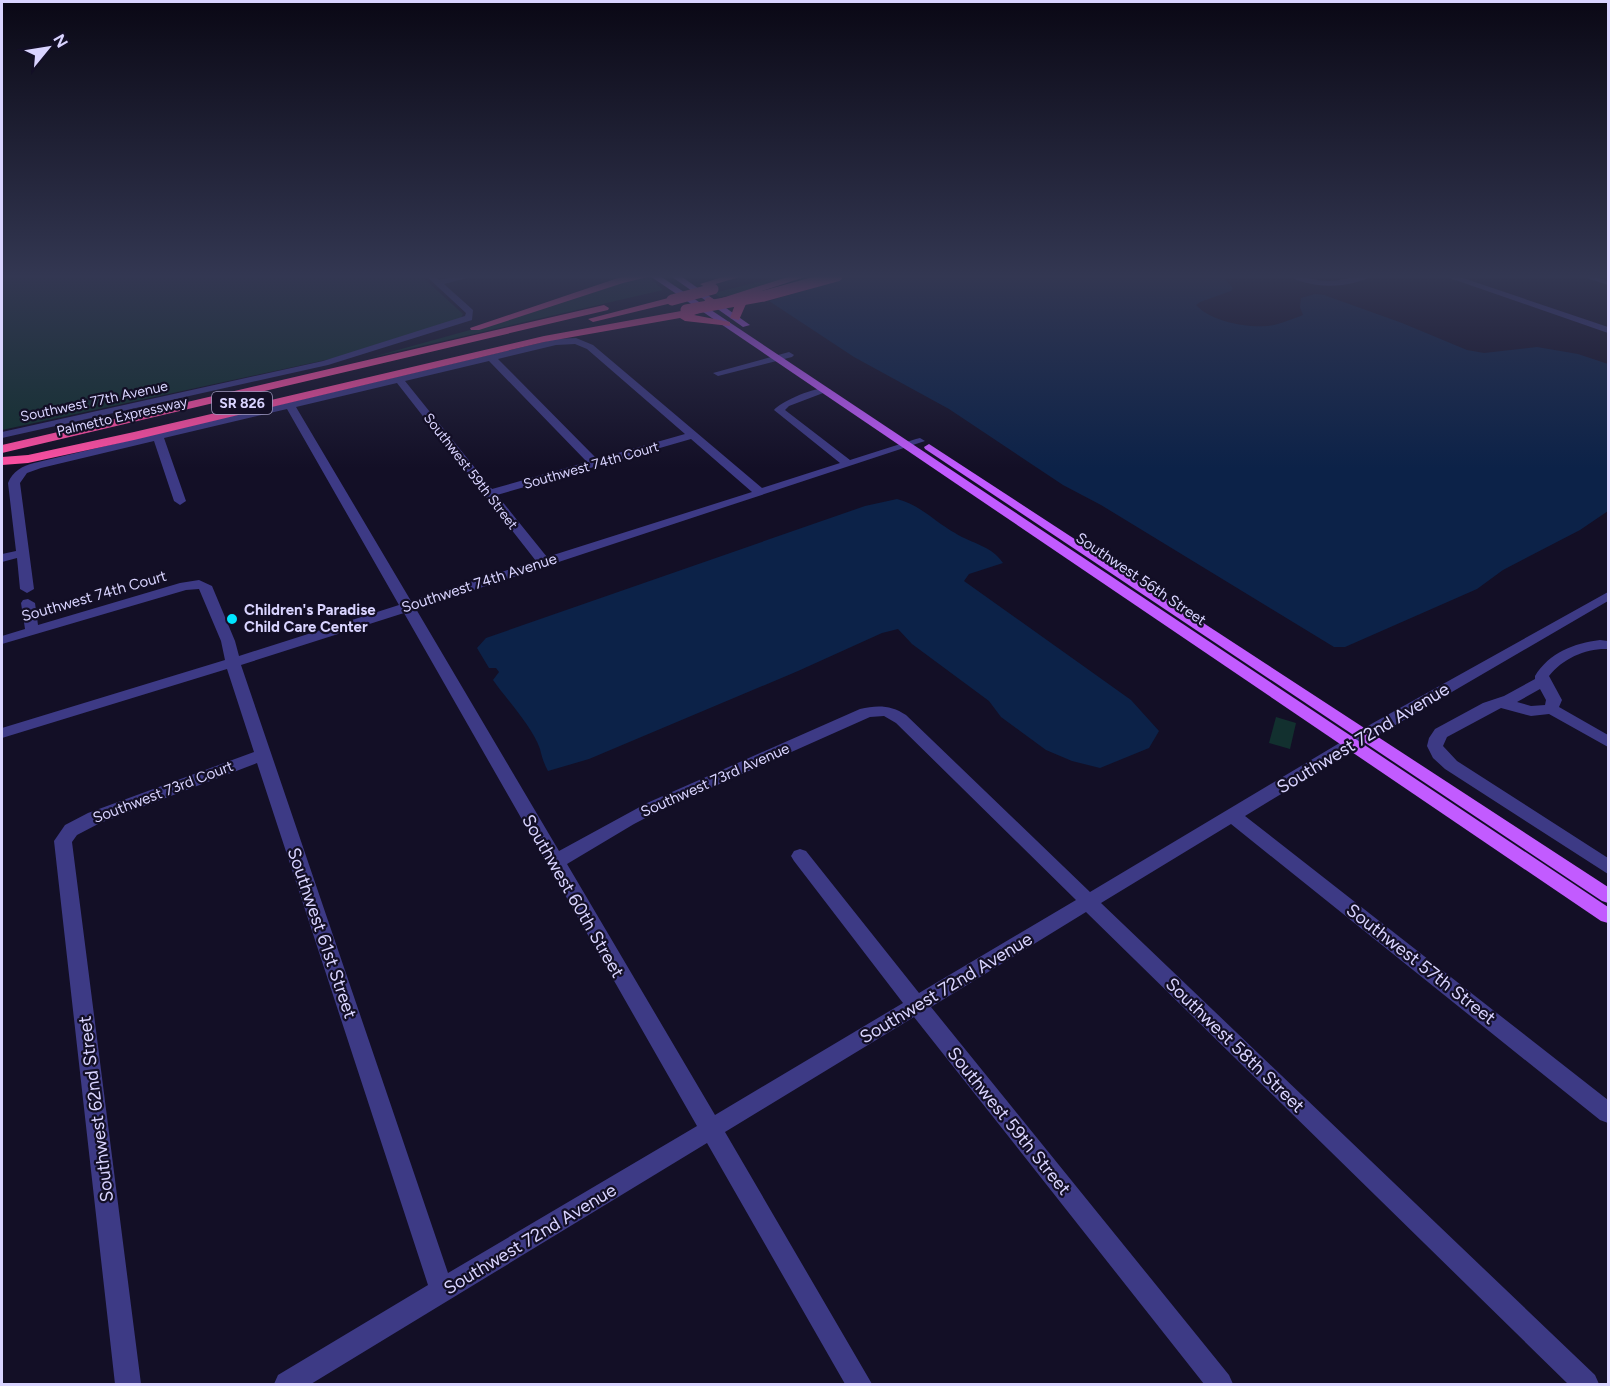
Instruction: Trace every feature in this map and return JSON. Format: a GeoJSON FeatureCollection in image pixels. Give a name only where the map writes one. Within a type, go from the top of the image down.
{"type":"FeatureCollection","features":[{"type":"Feature","properties":{"kind":"highway"},"geometry":{"type":"LineString","coordinates":[[93,428],[126,416],[433,339]]}},
{"type":"Feature","properties":{"kind":"highway","name":"Palmetto Expressway"},"geometry":{"type":"LineString","coordinates":[[2,449],[485,339]]}},
{"type":"Feature","properties":{"kind":"highway","name":"Palmetto Expressway"},"geometry":{"type":"LineString","coordinates":[[2,461],[511,339]]}},
{"type":"Feature","properties":{"kind":"highway"},"geometry":{"type":"LineString","coordinates":[[483,346],[519,339]]}},
{"type":"Feature","properties":{"kind":"highway"},"geometry":{"type":"LineString","coordinates":[[2,461],[28,459],[124,438],[550,339]]}},
{"type":"Feature","properties":{"kind":"main road","name":"Southwest 56th Street"},"geometry":{"type":"LineString","coordinates":[[754,339],[826,390],[914,443],[1359,740],[1608,916]]}},
{"type":"Feature","properties":{"kind":"main road","name":"Southwest 56th Street"},"geometry":{"type":"LineString","coordinates":[[762,339],[838,387],[914,443]]}},
{"type":"Feature","properties":{"kind":"main road"},"geometry":{"type":"LineString","coordinates":[[826,390],[838,387]]}},
{"type":"Feature","properties":{"kind":"main road","name":"Southwest 56th Street"},"geometry":{"type":"LineString","coordinates":[[1359,740],[1608,896]]}},
{"type":"Feature","properties":{"kind":"street","name":"Southwest 77th Avenue"},"geometry":{"type":"LineString","coordinates":[[2,435],[308,368],[406,339]]}},
{"type":"Feature","properties":{"kind":"street"},"geometry":{"type":"LineString","coordinates":[[32,630],[14,483],[20,473],[38,465],[550,343],[576,341],[590,347],[759,492]]}},
{"type":"Feature","properties":{"kind":"street"},"geometry":{"type":"LineString","coordinates":[[718,373],[789,354]]}},
{"type":"Feature","properties":{"kind":"street"},"geometry":{"type":"LineString","coordinates":[[491,357],[594,464]]}},
{"type":"Feature","properties":{"kind":"street","name":"Southwest 59th Street"},"geometry":{"type":"LineString","coordinates":[[399,379],[544,562]]}},
{"type":"Feature","properties":{"kind":"street"},"geometry":{"type":"LineString","coordinates":[[826,390],[796,399],[780,408],[783,415],[848,464]]}},
{"type":"Feature","properties":{"kind":"street","name":"Southwest 60th Street"},"geometry":{"type":"LineString","coordinates":[[290,405],[554,863],[859,1384]]}},
{"type":"Feature","properties":{"kind":"street","name":"Southwest 74th Court"},"geometry":{"type":"LineString","coordinates":[[489,494],[692,435]]}},
{"type":"Feature","properties":{"kind":"street"},"geometry":{"type":"LineString","coordinates":[[158,436],[180,501]]}},
{"type":"Feature","properties":{"kind":"street","name":"Southwest 74th Avenue"},"geometry":{"type":"LineString","coordinates":[[4,733],[233,662],[914,443]]}},
{"type":"Feature","properties":{"kind":"street"},"geometry":{"type":"LineString","coordinates":[[2,558],[23,553]]}},
{"type":"Feature","properties":{"kind":"street","name":"Southwest 74th Court"},"geometry":{"type":"LineString","coordinates":[[2,640],[195,585]]}},
{"type":"Feature","properties":{"kind":"street","name":"Southwest 61st Street"},"geometry":{"type":"LineString","coordinates":[[195,585],[204,585],[207,589],[228,641],[235,672],[442,1291]]}},
{"type":"Feature","properties":{"kind":"street","name":"Southwest 72nd Avenue"},"geometry":{"type":"LineString","coordinates":[[287,1384],[1359,740],[1608,596]]}},
{"type":"Feature","properties":{"kind":"street"},"geometry":{"type":"LineString","coordinates":[[1551,709],[1554,700],[1543,681],[1543,673],[1583,647],[1605,645]]}},
{"type":"Feature","properties":{"kind":"street"},"geometry":{"type":"LineString","coordinates":[[1543,681],[1501,703],[1488,707],[1441,733],[1436,738],[1435,750],[1451,765],[1608,867]]}},
{"type":"Feature","properties":{"kind":"street"},"geometry":{"type":"LineString","coordinates":[[1501,703],[1531,711],[1551,709],[1608,742]]}},
{"type":"Feature","properties":{"kind":"street","name":"Southwest 73rd Avenue"},"geometry":{"type":"LineString","coordinates":[[554,863],[640,813],[865,713],[882,711]]}},
{"type":"Feature","properties":{"kind":"street","name":"Southwest 58th Street"},"geometry":{"type":"LineString","coordinates":[[882,711],[901,719],[1586,1384]]}},
{"type":"Feature","properties":{"kind":"street","name":"Southwest 73rd Court"},"geometry":{"type":"LineString","coordinates":[[66,834],[77,826],[107,812],[263,755]]}},
{"type":"Feature","properties":{"kind":"street","name":"Southwest 57th Street"},"geometry":{"type":"LineString","coordinates":[[1233,816],[1608,1113]]}},
{"type":"Feature","properties":{"kind":"street","name":"Southwest 62nd Street"},"geometry":{"type":"LineString","coordinates":[[66,834],[63,849],[93,1079],[128,1384]]}},
{"type":"Feature","properties":{"kind":"street","name":"Southwest 59th Street"},"geometry":{"type":"LineString","coordinates":[[800,856],[1221,1384]]}},
{"type":"Feature","properties":{"kind":"green space"},"geometry":{"type":"Polygon","coordinates":[[[2,339],[396,339],[335,358],[2,430],[2,339]]]}},
{"type":"Feature","properties":{"kind":"green space"},"geometry":{"type":"Polygon","coordinates":[[[439,339],[453,339],[369,358],[439,339]]]}},
{"type":"Feature","properties":{"kind":"green space"},"geometry":{"type":"Polygon","coordinates":[[[1276,717],[1296,723],[1290,749],[1269,743],[1276,717]]]}},
{"type":"Feature","properties":{"kind":"water"},"geometry":{"type":"Polygon","coordinates":[[[826,339],[1440,339],[1467,350],[1484,353],[1537,347],[1578,354],[1608,364],[1608,511],[1580,530],[1503,570],[1477,589],[1345,647],[1334,647],[1101,505],[1063,485],[949,409],[854,357],[826,339]]]}},
{"type":"Feature","properties":{"kind":"water"},"geometry":{"type":"Polygon","coordinates":[[[897,499],[913,505],[961,537],[993,552],[1003,563],[969,574],[964,581],[1131,700],[1159,731],[1149,748],[1100,768],[1072,761],[1046,750],[1001,717],[989,701],[912,644],[898,629],[882,633],[589,759],[548,771],[531,731],[493,680],[499,672],[496,668],[489,668],[477,648],[486,638],[865,506],[897,499]]]}},
{"type":"Feature","properties":{"kind":"place","name":"Children's Paradise Child Care Center"},"geometry":{"type":"Point","coordinates":[232,619]}}]}
